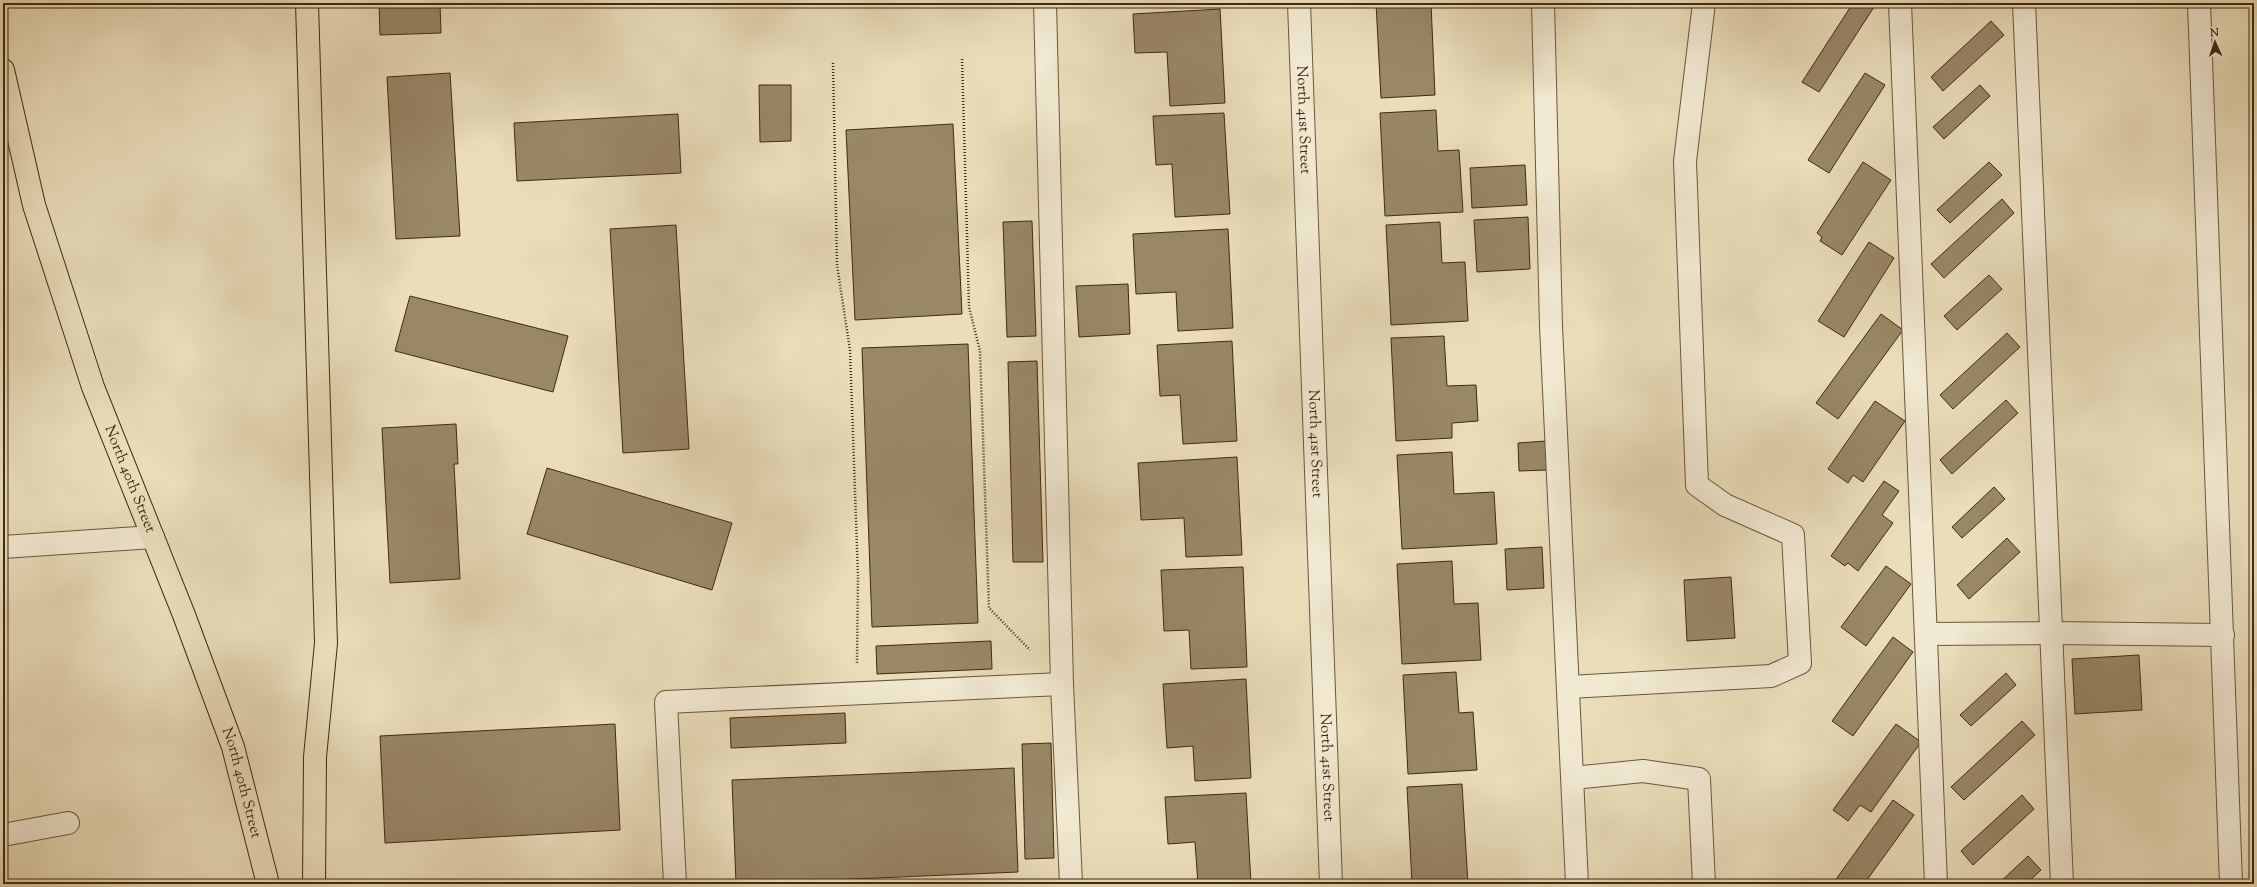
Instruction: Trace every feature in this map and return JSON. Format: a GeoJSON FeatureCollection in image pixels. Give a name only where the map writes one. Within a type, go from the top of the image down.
{"type":"FeatureCollection","features":[{"type":"Feature","properties":{"kind":"main road"},"geometry":{"type":"LineString","coordinates":[[307,3],[326,643],[315,758],[314,884]]}},
{"type":"Feature","properties":{"kind":"main road","name":"North 40th Street"},"geometry":{"type":"LineString","coordinates":[[3,70],[34,205],[93,387],[233,746],[268,884]]}},
{"type":"Feature","properties":{"kind":"street"},"geometry":{"type":"LineString","coordinates":[[1045,3],[1062,684],[1071,884]]}},
{"type":"Feature","properties":{"kind":"street","name":"North 41st Street"},"geometry":{"type":"LineString","coordinates":[[1299,3],[1331,884]]}},
{"type":"Feature","properties":{"kind":"street"},"geometry":{"type":"LineString","coordinates":[[1543,3],[1551,326],[1574,778],[1577,884]]}},
{"type":"Feature","properties":{"kind":"street"},"geometry":{"type":"LineString","coordinates":[[1569,688],[1771,676],[1800,662],[1793,535],[1725,505],[1697,485],[1685,161],[1704,3]]}},
{"type":"Feature","properties":{"kind":"street"},"geometry":{"type":"LineString","coordinates":[[1900,3],[1936,884]]}},
{"type":"Feature","properties":{"kind":"street"},"geometry":{"type":"LineString","coordinates":[[2024,3],[2062,884]]}},
{"type":"Feature","properties":{"kind":"street"},"geometry":{"type":"LineString","coordinates":[[2199,3],[2231,884]]}},
{"type":"Feature","properties":{"kind":"street"},"geometry":{"type":"LineString","coordinates":[[3,547],[153,538]]}},
{"type":"Feature","properties":{"kind":"street"},"geometry":{"type":"LineString","coordinates":[[1926,634],[2051,633],[2223,636]]}},
{"type":"Feature","properties":{"kind":"street"},"geometry":{"type":"LineString","coordinates":[[675,884],[666,702],[1062,684]]}},
{"type":"Feature","properties":{"kind":"street"},"geometry":{"type":"LineString","coordinates":[[1574,778],[1643,771],[1699,779],[1704,884]]}},
{"type":"Feature","properties":{"kind":"street"},"geometry":{"type":"LineString","coordinates":[[3,835],[68,822]]}},
{"type":"Feature","properties":{"kind":"path"},"geometry":{"type":"LineString","coordinates":[[962,59],[969,307],[980,351],[990,608],[1062,684]]}},
{"type":"Feature","properties":{"kind":"path"},"geometry":{"type":"LineString","coordinates":[[833,63],[838,265],[850,350],[851,374],[858,576],[856,651],[859,693]]}},
{"type":"Feature","properties":{"kind":"building"},"geometry":{"type":"Polygon","coordinates":[[[379,3],[440,3],[441,33],[380,35],[379,3]]]}},
{"type":"Feature","properties":{"kind":"building"},"geometry":{"type":"Polygon","coordinates":[[[471,3],[537,3],[471,6],[471,3]]]}},
{"type":"Feature","properties":{"kind":"building"},"geometry":{"type":"Polygon","coordinates":[[[1376,3],[1431,3],[1435,95],[1381,98],[1376,3]]]}},
{"type":"Feature","properties":{"kind":"building"},"geometry":{"type":"Polygon","coordinates":[[[1853,3],[1868,3],[1874,7],[1819,92],[1802,82],[1853,3]]]}},
{"type":"Feature","properties":{"kind":"building"},"geometry":{"type":"Polygon","coordinates":[[[1220,9],[1225,103],[1170,106],[1167,52],[1135,53],[1133,14],[1220,9]]]}},
{"type":"Feature","properties":{"kind":"building"},"geometry":{"type":"Polygon","coordinates":[[[1991,21],[2004,35],[1943,91],[1931,77],[1991,21]]]}},
{"type":"Feature","properties":{"kind":"building"},"geometry":{"type":"Polygon","coordinates":[[[450,73],[460,236],[396,239],[387,77],[450,73]]]}},
{"type":"Feature","properties":{"kind":"building"},"geometry":{"type":"Polygon","coordinates":[[[1865,73],[1885,85],[1829,173],[1808,160],[1865,73]]]}},
{"type":"Feature","properties":{"kind":"building"},"geometry":{"type":"Polygon","coordinates":[[[759,85],[791,85],[791,141],[760,142],[759,85]]]}},
{"type":"Feature","properties":{"kind":"building"},"geometry":{"type":"Polygon","coordinates":[[[1980,85],[1990,96],[1944,139],[1933,127],[1980,85]]]}},
{"type":"Feature","properties":{"kind":"building"},"geometry":{"type":"Polygon","coordinates":[[[1436,110],[1438,151],[1459,150],[1463,212],[1385,216],[1380,113],[1436,110]]]}},
{"type":"Feature","properties":{"kind":"building"},"geometry":{"type":"Polygon","coordinates":[[[1224,113],[1230,214],[1175,217],[1172,164],[1156,165],[1153,116],[1224,113]]]}},
{"type":"Feature","properties":{"kind":"building"},"geometry":{"type":"Polygon","coordinates":[[[678,114],[681,173],[517,181],[514,123],[678,114]]]}},
{"type":"Feature","properties":{"kind":"building"},"geometry":{"type":"Polygon","coordinates":[[[953,124],[962,314],[855,320],[846,130],[953,124]]]}},
{"type":"Feature","properties":{"kind":"building"},"geometry":{"type":"Polygon","coordinates":[[[1863,162],[1891,180],[1842,255],[1820,241],[1822,237],[1817,233],[1863,162]]]}},
{"type":"Feature","properties":{"kind":"building"},"geometry":{"type":"Polygon","coordinates":[[[1989,162],[2002,175],[1950,223],[1937,210],[1989,162]]]}},
{"type":"Feature","properties":{"kind":"building"},"geometry":{"type":"Polygon","coordinates":[[[1525,165],[1527,205],[1472,208],[1470,168],[1525,165]]]}},
{"type":"Feature","properties":{"kind":"building"},"geometry":{"type":"Polygon","coordinates":[[[2002,199],[2014,213],[1944,278],[1931,264],[2002,199]]]}},
{"type":"Feature","properties":{"kind":"building"},"geometry":{"type":"Polygon","coordinates":[[[1528,217],[1530,269],[1477,272],[1474,220],[1528,217]]]}},
{"type":"Feature","properties":{"kind":"building"},"geometry":{"type":"Polygon","coordinates":[[[1032,221],[1036,336],[1007,337],[1003,222],[1032,221]]]}},
{"type":"Feature","properties":{"kind":"building"},"geometry":{"type":"Polygon","coordinates":[[[1440,222],[1442,263],[1465,262],[1468,321],[1391,325],[1386,225],[1440,222]]]}},
{"type":"Feature","properties":{"kind":"building"},"geometry":{"type":"Polygon","coordinates":[[[676,225],[689,449],[623,453],[610,229],[676,225]]]}},
{"type":"Feature","properties":{"kind":"building"},"geometry":{"type":"Polygon","coordinates":[[[1228,229],[1233,328],[1178,331],[1176,292],[1136,294],[1133,234],[1228,229]]]}},
{"type":"Feature","properties":{"kind":"building"},"geometry":{"type":"Polygon","coordinates":[[[1869,242],[1894,258],[1844,337],[1818,321],[1869,242]]]}},
{"type":"Feature","properties":{"kind":"building"},"geometry":{"type":"Polygon","coordinates":[[[1989,275],[2002,289],[1957,330],[1944,316],[1989,275]]]}},
{"type":"Feature","properties":{"kind":"building"},"geometry":{"type":"Polygon","coordinates":[[[1128,284],[1130,334],[1079,337],[1076,286],[1128,284]]]}},
{"type":"Feature","properties":{"kind":"building"},"geometry":{"type":"Polygon","coordinates":[[[410,296],[568,336],[553,392],[395,351],[410,296]]]}},
{"type":"Feature","properties":{"kind":"building"},"geometry":{"type":"Polygon","coordinates":[[[1881,314],[1903,330],[1838,419],[1816,403],[1881,314]]]}},
{"type":"Feature","properties":{"kind":"building"},"geometry":{"type":"Polygon","coordinates":[[[2007,333],[2020,347],[1953,409],[1940,395],[2007,333]]]}},
{"type":"Feature","properties":{"kind":"building"},"geometry":{"type":"Polygon","coordinates":[[[1444,336],[1447,386],[1476,385],[1478,421],[1452,423],[1452,438],[1396,441],[1391,338],[1444,336]]]}},
{"type":"Feature","properties":{"kind":"building"},"geometry":{"type":"Polygon","coordinates":[[[1232,341],[1237,441],[1183,444],[1180,395],[1160,396],[1157,345],[1232,341]]]}},
{"type":"Feature","properties":{"kind":"building"},"geometry":{"type":"Polygon","coordinates":[[[968,344],[978,623],[872,627],[862,348],[968,344]]]}},
{"type":"Feature","properties":{"kind":"building"},"geometry":{"type":"Polygon","coordinates":[[[1037,361],[1043,562],[1013,562],[1008,362],[1037,361]]]}},
{"type":"Feature","properties":{"kind":"building"},"geometry":{"type":"Polygon","coordinates":[[[2006,400],[2018,413],[1952,474],[1940,460],[2006,400]]]}},
{"type":"Feature","properties":{"kind":"building"},"geometry":{"type":"Polygon","coordinates":[[[1875,401],[1905,421],[1863,482],[1853,475],[1848,483],[1828,469],[1875,401]]]}},
{"type":"Feature","properties":{"kind":"building"},"geometry":{"type":"Polygon","coordinates":[[[456,424],[458,464],[454,464],[460,579],[390,583],[382,428],[456,424]]]}},
{"type":"Feature","properties":{"kind":"building"},"geometry":{"type":"Polygon","coordinates":[[[1546,441],[1547,470],[1519,471],[1518,443],[1546,441]]]}},
{"type":"Feature","properties":{"kind":"building"},"geometry":{"type":"Polygon","coordinates":[[[1452,452],[1454,494],[1494,492],[1497,544],[1402,549],[1397,455],[1452,452]]]}},
{"type":"Feature","properties":{"kind":"building"},"geometry":{"type":"Polygon","coordinates":[[[1237,457],[1242,555],[1186,557],[1184,518],[1141,520],[1138,463],[1237,457]]]}},
{"type":"Feature","properties":{"kind":"building"},"geometry":{"type":"Polygon","coordinates":[[[547,468],[732,523],[712,590],[527,534],[547,468]]]}},
{"type":"Feature","properties":{"kind":"building"},"geometry":{"type":"Polygon","coordinates":[[[1884,481],[1899,491],[1882,515],[1893,523],[1858,571],[1848,563],[1845,566],[1831,556],[1884,481]]]}},
{"type":"Feature","properties":{"kind":"building"},"geometry":{"type":"Polygon","coordinates":[[[1994,487],[2005,499],[1962,538],[1952,527],[1994,487]]]}},
{"type":"Feature","properties":{"kind":"building"},"geometry":{"type":"Polygon","coordinates":[[[2007,538],[2020,552],[1969,599],[1957,585],[2007,538]]]}},
{"type":"Feature","properties":{"kind":"building"},"geometry":{"type":"Polygon","coordinates":[[[1542,547],[1544,588],[1507,590],[1505,549],[1542,547]]]}},
{"type":"Feature","properties":{"kind":"building"},"geometry":{"type":"Polygon","coordinates":[[[1452,561],[1454,604],[1478,603],[1481,660],[1402,664],[1397,564],[1452,561]]]}},
{"type":"Feature","properties":{"kind":"building"},"geometry":{"type":"Polygon","coordinates":[[[1886,566],[1911,584],[1866,646],[1841,627],[1886,566]]]}},
{"type":"Feature","properties":{"kind":"building"},"geometry":{"type":"Polygon","coordinates":[[[1243,567],[1247,667],[1191,669],[1189,630],[1164,631],[1161,570],[1243,567]]]}},
{"type":"Feature","properties":{"kind":"building"},"geometry":{"type":"Polygon","coordinates":[[[1731,577],[1735,638],[1687,641],[1684,580],[1731,577]]]}},
{"type":"Feature","properties":{"kind":"building"},"geometry":{"type":"Polygon","coordinates":[[[1893,637],[1913,652],[1853,736],[1832,721],[1893,637]]]}},
{"type":"Feature","properties":{"kind":"building"},"geometry":{"type":"Polygon","coordinates":[[[991,641],[992,669],[877,674],[876,646],[991,641]]]}},
{"type":"Feature","properties":{"kind":"building"},"geometry":{"type":"Polygon","coordinates":[[[2139,655],[2142,710],[2075,714],[2072,659],[2139,655]]]}},
{"type":"Feature","properties":{"kind":"building"},"geometry":{"type":"Polygon","coordinates":[[[1456,672],[1459,713],[1473,712],[1477,770],[1408,774],[1403,675],[1456,672]]]}},
{"type":"Feature","properties":{"kind":"building"},"geometry":{"type":"Polygon","coordinates":[[[2006,673],[2016,685],[1971,726],[1960,715],[2006,673]]]}},
{"type":"Feature","properties":{"kind":"building"},"geometry":{"type":"Polygon","coordinates":[[[1246,679],[1251,778],[1195,781],[1193,746],[1167,748],[1163,684],[1246,679]]]}},
{"type":"Feature","properties":{"kind":"building"},"geometry":{"type":"Polygon","coordinates":[[[845,713],[846,743],[731,748],[730,718],[845,713]]]}},
{"type":"Feature","properties":{"kind":"building"},"geometry":{"type":"Polygon","coordinates":[[[2022,721],[2035,735],[1964,800],[1951,787],[2022,721]]]}},
{"type":"Feature","properties":{"kind":"building"},"geometry":{"type":"Polygon","coordinates":[[[615,724],[620,830],[385,843],[380,736],[615,724]]]}},
{"type":"Feature","properties":{"kind":"building"},"geometry":{"type":"Polygon","coordinates":[[[1896,724],[1921,742],[1871,812],[1860,805],[1848,821],[1833,810],[1896,724]]]}},
{"type":"Feature","properties":{"kind":"building"},"geometry":{"type":"Polygon","coordinates":[[[1051,743],[1054,858],[1025,859],[1022,744],[1051,743]]]}},
{"type":"Feature","properties":{"kind":"building"},"geometry":{"type":"Polygon","coordinates":[[[1014,768],[1018,872],[736,884],[732,780],[1014,768]]]}},
{"type":"Feature","properties":{"kind":"building"},"geometry":{"type":"Polygon","coordinates":[[[1462,784],[1468,884],[1412,884],[1407,787],[1462,784]]]}},
{"type":"Feature","properties":{"kind":"building"},"geometry":{"type":"Polygon","coordinates":[[[1246,793],[1251,884],[1198,884],[1195,842],[1168,844],[1165,797],[1246,793]]]}},
{"type":"Feature","properties":{"kind":"building"},"geometry":{"type":"Polygon","coordinates":[[[2022,795],[2034,809],[1973,865],[1961,851],[2022,795]]]}},
{"type":"Feature","properties":{"kind":"building"},"geometry":{"type":"Polygon","coordinates":[[[1893,800],[1914,815],[1864,884],[1837,884],[1834,882],[1893,800]]]}},
{"type":"Feature","properties":{"kind":"building"},"geometry":{"type":"Polygon","coordinates":[[[2028,856],[2041,870],[2026,884],[1998,884],[2028,856]]]}}]}
